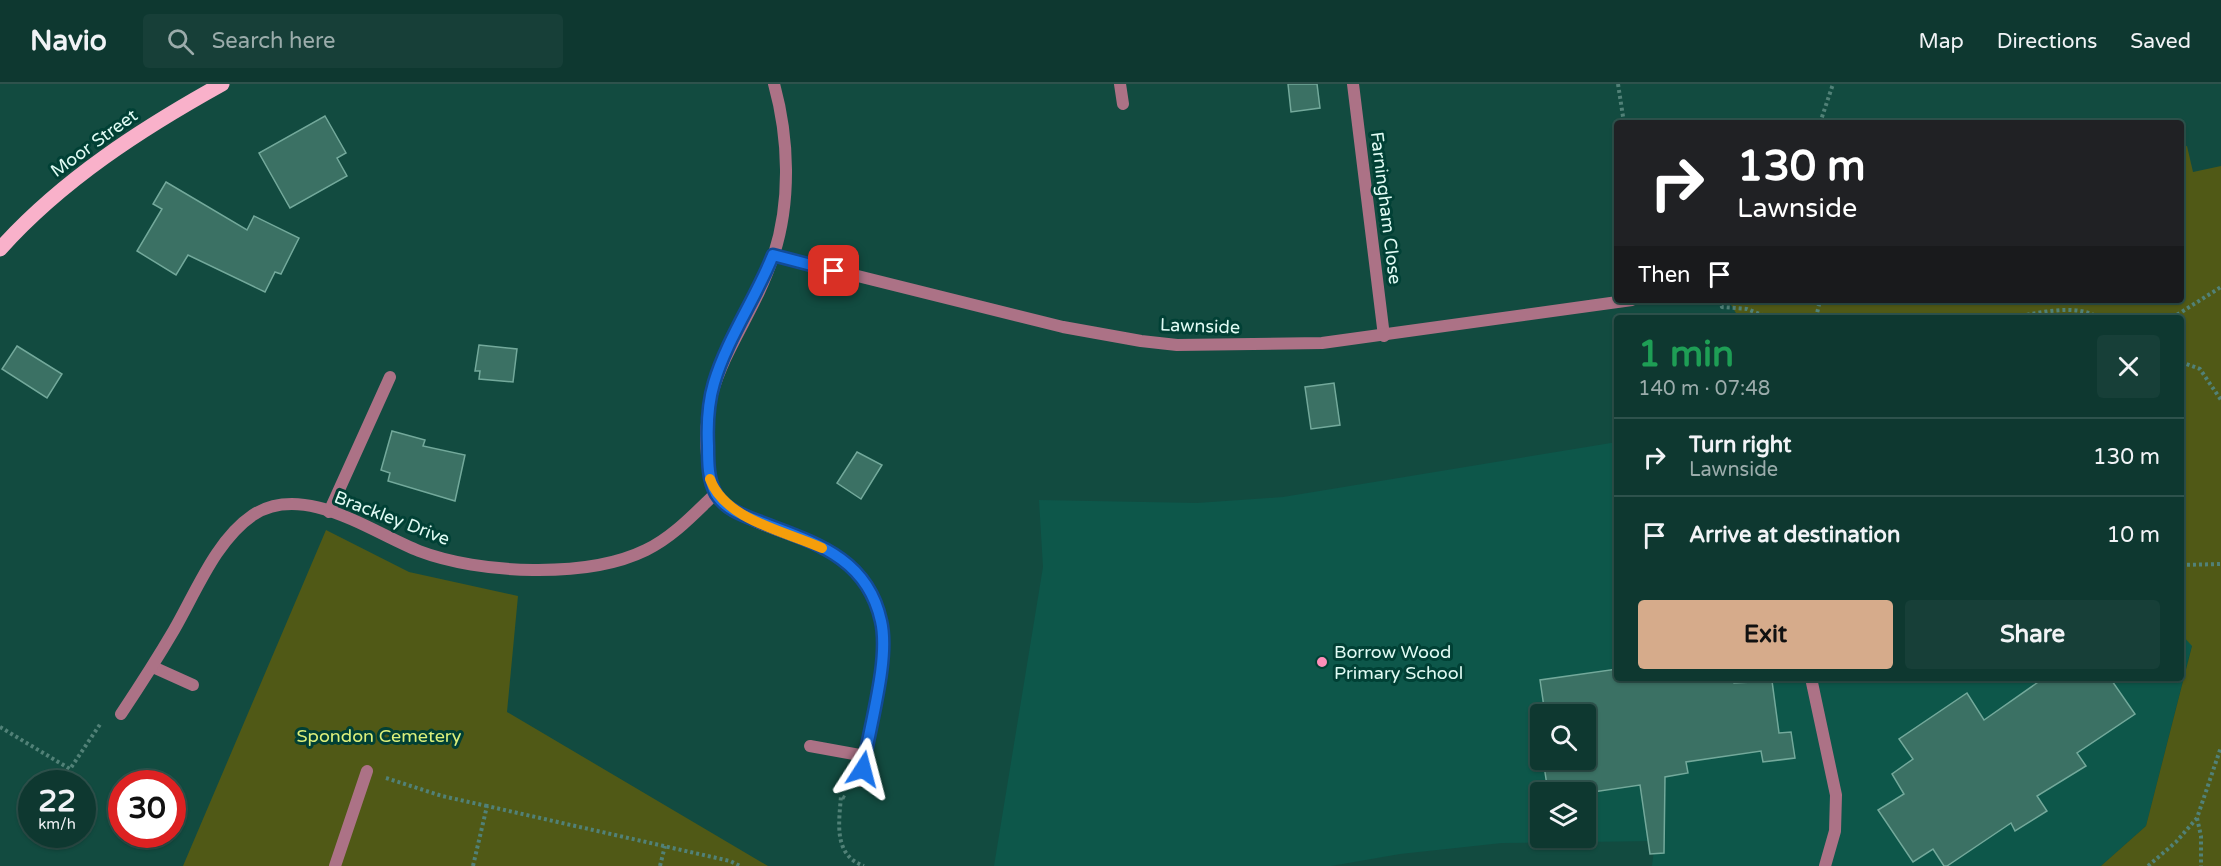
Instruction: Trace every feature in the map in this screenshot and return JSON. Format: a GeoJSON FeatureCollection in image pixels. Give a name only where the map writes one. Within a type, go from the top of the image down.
{"type":"FeatureCollection","features":[{"type":"Feature","properties":{"kind":"main road","name":"Moor Street"},"geometry":{"type":"LineString","coordinates":[[0,249],[49,201],[91,167],[161,120],[222,84]]}},
{"type":"Feature","properties":{"kind":"street"},"geometry":{"type":"LineString","coordinates":[[774,84],[785,152],[783,204],[773,255],[713,384],[707,431],[708,464],[716,493],[731,509],[836,555],[855,568],[864,579],[878,610],[884,634],[878,685],[861,781]]}},
{"type":"Feature","properties":{"kind":"street"},"geometry":{"type":"LineString","coordinates":[[1120,84],[1123,104]]}},
{"type":"Feature","properties":{"kind":"street","name":"Farningham Close"},"geometry":{"type":"LineString","coordinates":[[1353,84],[1384,336]]}},
{"type":"Feature","properties":{"kind":"street","name":"Lawnside"},"geometry":{"type":"LineString","coordinates":[[773,255],[1063,327],[1141,341],[1263,345],[1322,343],[1614,303]]}},
{"type":"Feature","properties":{"kind":"street"},"geometry":{"type":"LineString","coordinates":[[329,512],[390,377]]}},
{"type":"Feature","properties":{"kind":"street","name":"Brackley Drive"},"geometry":{"type":"LineString","coordinates":[[121,714],[153,667],[220,552],[244,522],[261,511],[282,505],[311,506],[439,558],[505,568],[562,568],[610,563],[647,549],[680,527],[716,493]]}},
{"type":"Feature","properties":{"kind":"street"},"geometry":{"type":"LineString","coordinates":[[153,667],[193,685]]}},
{"type":"Feature","properties":{"kind":"street"},"geometry":{"type":"LineString","coordinates":[[1812,681],[1836,795],[1835,831],[1826,866]]}},
{"type":"Feature","properties":{"kind":"street"},"geometry":{"type":"LineString","coordinates":[[810,746],[865,756]]}},
{"type":"Feature","properties":{"kind":"street"},"geometry":{"type":"LineString","coordinates":[[335,866],[367,771]]}},
{"type":"Feature","properties":{"kind":"path"},"geometry":{"type":"LineString","coordinates":[[1618,84],[1624,120]]}},
{"type":"Feature","properties":{"kind":"path"},"geometry":{"type":"LineString","coordinates":[[1821,120],[1833,84]]}},
{"type":"Feature","properties":{"kind":"path"},"geometry":{"type":"LineString","coordinates":[[2177,315],[2221,287]]}},
{"type":"Feature","properties":{"kind":"path"},"geometry":{"type":"LineString","coordinates":[[1721,303],[1722,307],[1747,309],[1762,315]]}},
{"type":"Feature","properties":{"kind":"path"},"geometry":{"type":"LineString","coordinates":[[2027,315],[2056,310],[2094,315]]}},
{"type":"Feature","properties":{"kind":"path"},"geometry":{"type":"LineString","coordinates":[[2184,363],[2200,369],[2221,400]]}},
{"type":"Feature","properties":{"kind":"path"},"geometry":{"type":"LineString","coordinates":[[2184,566],[2221,564]]}},
{"type":"Feature","properties":{"kind":"path"},"geometry":{"type":"LineString","coordinates":[[0,727],[70,770],[108,713],[121,714]]}},
{"type":"Feature","properties":{"kind":"path"},"geometry":{"type":"LineString","coordinates":[[2148,866],[2176,842],[2197,818],[2221,747]]}},
{"type":"Feature","properties":{"kind":"path"},"geometry":{"type":"LineString","coordinates":[[367,771],[442,796],[730,861],[740,866]]}},
{"type":"Feature","properties":{"kind":"path"},"geometry":{"type":"LineString","coordinates":[[861,781],[856,800],[841,796],[839,831],[843,849],[856,863],[864,866]]}},
{"type":"Feature","properties":{"kind":"path"},"geometry":{"type":"LineString","coordinates":[[473,866],[487,806]]}},
{"type":"Feature","properties":{"kind":"path"},"geometry":{"type":"LineString","coordinates":[[2197,818],[2201,836],[2201,866]]}},
{"type":"Feature","properties":{"kind":"path"},"geometry":{"type":"LineString","coordinates":[[660,866],[665,846]]}},
{"type":"Feature","properties":{"kind":"shaded area","name":"Borrow Wood Primary School"},"geometry":{"type":"Polygon","coordinates":[[[1614,442],[1614,681],[2183,681],[2146,826],[2101,866],[1652,866],[1655,841],[1596,842],[1596,782],[1530,782],[1530,843],[1502,843],[1400,854],[1331,866],[994,866],[1043,567],[1039,500],[1197,503],[1283,497],[1614,442]]]}},
{"type":"Feature","properties":{"kind":"shaded area","name":"Borrow Wood Primary School"},"geometry":{"type":"Polygon","coordinates":[[[2184,637],[2192,645],[2184,676],[2184,637]]]}},
{"type":"Feature","properties":{"kind":"green space"},"geometry":{"type":"Polygon","coordinates":[[[2184,146],[2187,146],[2193,172],[2221,166],[2221,866],[2101,866],[2146,826],[2192,646],[2184,637],[2184,315],[1737,315],[1730,303],[2184,303],[2184,146]]]}},
{"type":"Feature","properties":{"kind":"green space","name":"Spondon Cemetery"},"geometry":{"type":"Polygon","coordinates":[[[326,530],[409,572],[518,596],[507,712],[768,866],[183,866],[326,530]]]}},
{"type":"Feature","properties":{"kind":"building"},"geometry":{"type":"Polygon","coordinates":[[[1288,84],[1317,84],[1320,108],[1291,112],[1288,84]]]}},
{"type":"Feature","properties":{"kind":"building"},"geometry":{"type":"Polygon","coordinates":[[[325,116],[346,153],[337,158],[347,176],[290,208],[259,153],[325,116]]]}},
{"type":"Feature","properties":{"kind":"building"},"geometry":{"type":"Polygon","coordinates":[[[166,182],[247,230],[254,216],[299,238],[281,274],[275,272],[265,292],[188,255],[176,275],[137,251],[162,209],[153,204],[166,182]]]}},
{"type":"Feature","properties":{"kind":"building"},"geometry":{"type":"Polygon","coordinates":[[[479,345],[517,349],[513,382],[479,379],[480,371],[475,371],[479,345]]]}},
{"type":"Feature","properties":{"kind":"building"},"geometry":{"type":"Polygon","coordinates":[[[17,346],[62,374],[47,398],[2,369],[17,346]]]}},
{"type":"Feature","properties":{"kind":"building"},"geometry":{"type":"Polygon","coordinates":[[[1334,383],[1340,425],[1311,429],[1305,387],[1334,383]]]}},
{"type":"Feature","properties":{"kind":"building"},"geometry":{"type":"Polygon","coordinates":[[[392,431],[425,440],[423,446],[465,455],[455,501],[388,481],[390,473],[381,470],[392,431]]]}},
{"type":"Feature","properties":{"kind":"building"},"geometry":{"type":"Polygon","coordinates":[[[857,452],[882,465],[861,499],[837,483],[857,452]]]}},
{"type":"Feature","properties":{"kind":"building"},"geometry":{"type":"Polygon","coordinates":[[[1614,669],[1614,681],[1734,681],[1734,683],[1772,681],[1779,733],[1791,732],[1795,758],[1763,762],[1761,751],[1686,762],[1688,773],[1665,777],[1664,853],[1650,854],[1640,785],[1596,792],[1596,782],[1546,782],[1545,770],[1596,770],[1596,704],[1544,704],[1540,680],[1614,669]]]}},
{"type":"Feature","properties":{"kind":"building"},"geometry":{"type":"Polygon","coordinates":[[[2040,681],[2112,681],[2135,714],[2077,753],[2086,766],[2037,796],[2047,811],[2015,831],[2011,823],[1947,866],[1944,866],[1933,849],[1913,862],[1878,810],[1904,794],[1892,774],[1913,759],[1899,739],[1967,693],[1984,720],[2040,681]]]}},
{"type":"Feature","properties":{"kind":"slow traffic"},"geometry":{"type":"LineString","coordinates":[[710,479],[716,493],[731,509],[822,548]]}},
{"type":"Feature","properties":{"kind":"place","name":"Borrow Wood Primary School"},"geometry":{"type":"Point","coordinates":[1322,662]}},
{"type":"Feature","properties":{"kind":"route"},"geometry":{"type":"LineString","coordinates":[[834,271],[773,255],[758,292],[735,334],[713,384],[707,431],[708,464],[710,479],[716,493],[731,509],[821,547],[846,561],[864,579],[872,594],[884,634],[878,685],[863,769]]}}]}
